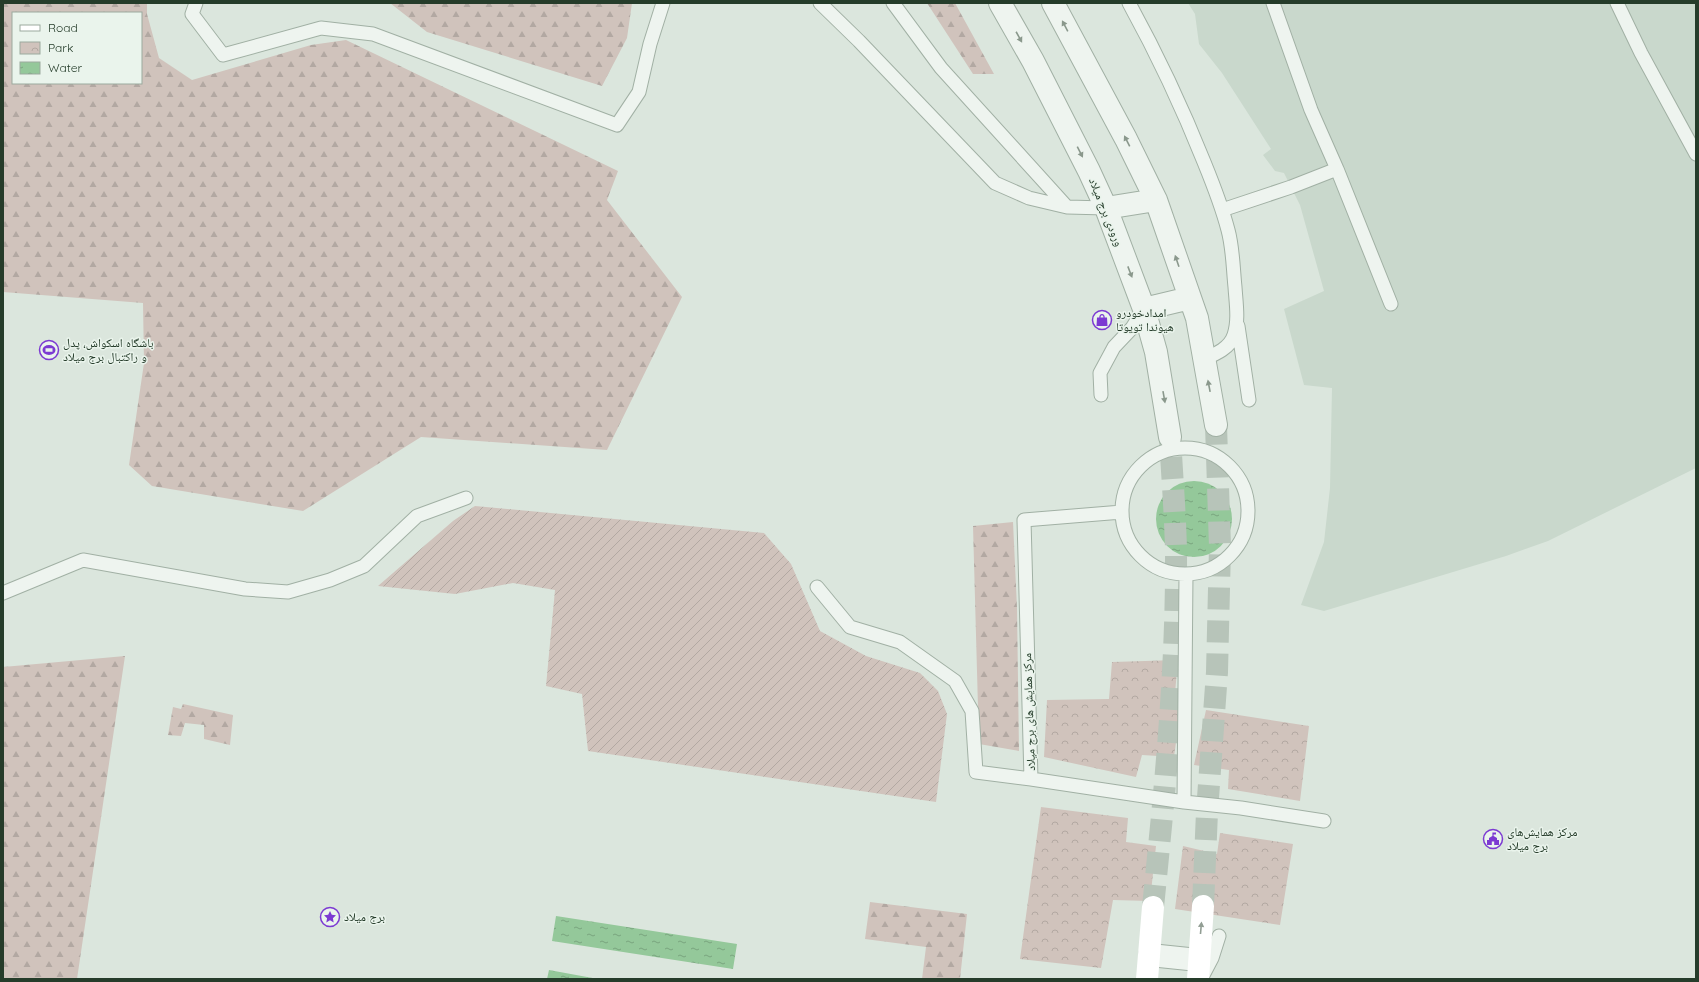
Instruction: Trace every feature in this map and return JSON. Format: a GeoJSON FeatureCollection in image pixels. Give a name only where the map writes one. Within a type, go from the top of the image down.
{"type":"FeatureCollection","features":[{"type":"Feature","properties":{"kind":"main road"},"geometry":{"type":"LineString","coordinates":[[1199,973],[1203,906]]}},
{"type":"Feature","properties":{"kind":"main road"},"geometry":{"type":"LineString","coordinates":[[1147,979],[1153,907]]}},
{"type":"Feature","properties":{"kind":"street","name":"ورودی برج میلاد"},"geometry":{"type":"LineString","coordinates":[[1000,3],[1040,75],[1089,171],[1106,208],[1144,309],[1156,352],[1170,437]]}},
{"type":"Feature","properties":{"kind":"street"},"geometry":{"type":"LineString","coordinates":[[1053,3],[1126,139],[1156,200],[1197,318],[1216,425]]}},
{"type":"Feature","properties":{"kind":"street"},"geometry":{"type":"LineString","coordinates":[[1106,208],[1156,200]]}},
{"type":"Feature","properties":{"kind":"street"},"geometry":{"type":"LineString","coordinates":[[1144,309],[1190,298]]}},
{"type":"Feature","properties":{"kind":"street"},"geometry":{"type":"LineString","coordinates":[[1150,954],[1199,973]]}},
{"type":"Feature","properties":{"kind":"lane"},"geometry":{"type":"LineString","coordinates":[[196,3],[192,14],[223,56],[320,28],[373,34],[617,125],[639,92],[650,44],[663,3]]}},
{"type":"Feature","properties":{"kind":"lane"},"geometry":{"type":"LineString","coordinates":[[820,3],[995,183],[1029,198],[1067,207],[1106,208]]}},
{"type":"Feature","properties":{"kind":"lane"},"geometry":{"type":"LineString","coordinates":[[893,3],[941,68],[1067,207]]}},
{"type":"Feature","properties":{"kind":"lane"},"geometry":{"type":"LineString","coordinates":[[1129,3],[1154,47],[1194,136],[1222,210],[1228,232],[1238,320],[1250,400]]}},
{"type":"Feature","properties":{"kind":"lane"},"geometry":{"type":"LineString","coordinates":[[1272,3],[1311,110],[1337,169],[1391,304]]}},
{"type":"Feature","properties":{"kind":"lane"},"geometry":{"type":"LineString","coordinates":[[1617,3],[1696,154]]}},
{"type":"Feature","properties":{"kind":"lane"},"geometry":{"type":"LineString","coordinates":[[1222,210],[1291,187],[1337,169]]}},
{"type":"Feature","properties":{"kind":"lane"},"geometry":{"type":"LineString","coordinates":[[1101,395],[1100,373],[1114,347],[1132,328],[1144,309]]}},
{"type":"Feature","properties":{"kind":"lane"},"geometry":{"type":"LineString","coordinates":[[1204,359],[1215,355],[1226,348],[1234,337],[1238,320]]}},
{"type":"Feature","properties":{"kind":"lane"},"geometry":{"type":"LineString","coordinates":[[1188,447],[1209,452],[1227,464],[1240,481],[1247,501],[1247,522],[1239,543],[1225,559],[1207,570],[1186,574],[1166,571],[1149,562],[1135,549],[1126,532],[1122,512],[1124,493],[1132,475],[1147,460],[1167,450],[1188,447]]}},
{"type":"Feature","properties":{"kind":"lane"},"geometry":{"type":"LineString","coordinates":[[3,593],[82,560],[245,590],[288,592],[330,580],[364,566],[417,516],[466,498]]}},
{"type":"Feature","properties":{"kind":"lane","name":"مرکز همایش های برج میلاد"},"geometry":{"type":"LineString","coordinates":[[1122,512],[1024,520],[1031,779],[1324,821]]}},
{"type":"Feature","properties":{"kind":"lane"},"geometry":{"type":"LineString","coordinates":[[1184,802],[1186,574]]}},
{"type":"Feature","properties":{"kind":"lane"},"geometry":{"type":"LineString","coordinates":[[817,588],[850,627],[900,642],[955,681],[972,711],[976,772],[1031,779]]}},
{"type":"Feature","properties":{"kind":"lane"},"geometry":{"type":"LineString","coordinates":[[1199,973],[1212,958],[1219,936]]}},
{"type":"Feature","properties":{"kind":"shaded area"},"geometry":{"type":"Polygon","coordinates":[[[1188,3],[1696,3],[1696,468],[1548,541],[1506,556],[1324,611],[1301,605],[1324,542],[1330,488],[1332,388],[1304,385],[1284,309],[1324,291],[1300,205],[1284,173],[1275,171],[1263,155],[1271,149],[1222,73],[1199,44],[1195,14],[1188,3]]]}},
{"type":"Feature","properties":{"kind":"green space"},"geometry":{"type":"Polygon","coordinates":[[[3,3],[147,3],[147,14],[159,58],[192,80],[311,45],[346,40],[618,171],[607,200],[682,297],[607,450],[421,437],[303,511],[152,486],[129,465],[144,363],[143,303],[3,292],[3,3]]]}},
{"type":"Feature","properties":{"kind":"green space"},"geometry":{"type":"Polygon","coordinates":[[[390,3],[632,3],[627,38],[602,86],[427,32],[390,3]]]}},
{"type":"Feature","properties":{"kind":"green space"},"geometry":{"type":"Polygon","coordinates":[[[927,3],[955,3],[994,74],[973,74],[927,3]]]}},
{"type":"Feature","properties":{"kind":"green space"},"geometry":{"type":"Polygon","coordinates":[[[475,506],[764,533],[791,564],[820,631],[866,656],[920,673],[938,691],[947,714],[936,802],[588,751],[582,694],[546,686],[555,590],[513,583],[455,594],[378,586],[453,521],[475,506]]]}},
{"type":"Feature","properties":{"kind":"green space"},"geometry":{"type":"Polygon","coordinates":[[[1013,522],[1017,608],[1019,751],[979,744],[973,526],[1013,522]]]}},
{"type":"Feature","properties":{"kind":"green space"},"geometry":{"type":"Polygon","coordinates":[[[125,656],[77,979],[3,979],[3,667],[125,656]]]}},
{"type":"Feature","properties":{"kind":"green space"},"geometry":{"type":"Polygon","coordinates":[[[1178,660],[1174,704],[1181,705],[1174,757],[1142,755],[1136,777],[1044,757],[1047,700],[1109,699],[1112,662],[1178,660]]]}},
{"type":"Feature","properties":{"kind":"green space"},"geometry":{"type":"Polygon","coordinates":[[[183,704],[233,715],[230,745],[204,739],[204,725],[185,723],[181,736],[168,735],[173,707],[181,709],[183,704]]]}},
{"type":"Feature","properties":{"kind":"green space"},"geometry":{"type":"Polygon","coordinates":[[[1206,710],[1309,726],[1300,801],[1228,789],[1229,770],[1194,765],[1206,710]]]}},
{"type":"Feature","properties":{"kind":"green space"},"geometry":{"type":"Polygon","coordinates":[[[1041,807],[1128,818],[1126,842],[1156,846],[1150,901],[1113,900],[1101,968],[1020,959],[1041,807]]]}},
{"type":"Feature","properties":{"kind":"green space"},"geometry":{"type":"Polygon","coordinates":[[[1220,833],[1293,844],[1280,925],[1175,909],[1183,846],[1217,854],[1220,833]]]}},
{"type":"Feature","properties":{"kind":"green space"},"geometry":{"type":"Polygon","coordinates":[[[870,902],[967,914],[960,979],[922,979],[926,947],[865,939],[870,902]]]}},
{"type":"Feature","properties":{"kind":"water"},"geometry":{"type":"Polygon","coordinates":[[[1187,481],[1201,481],[1215,487],[1226,498],[1232,512],[1232,526],[1229,534],[1221,546],[1215,551],[1201,557],[1187,557],[1173,551],[1162,540],[1156,526],[1156,512],[1162,498],[1173,487],[1187,481]]]}},
{"type":"Feature","properties":{"kind":"water"},"geometry":{"type":"Polygon","coordinates":[[[556,916],[737,944],[733,969],[552,941],[556,916]]]}},
{"type":"Feature","properties":{"kind":"water"},"geometry":{"type":"Polygon","coordinates":[[[549,970],[598,979],[547,979],[549,970]]]}},
{"type":"Feature","properties":{"kind":"tunnel"},"geometry":{"type":"LineString","coordinates":[[1203,906],[1207,812],[1217,672],[1220,547],[1216,425]]}},
{"type":"Feature","properties":{"kind":"tunnel"},"geometry":{"type":"LineString","coordinates":[[1153,907],[1166,773],[1175,639],[1176,549],[1170,437]]}},
{"type":"Feature","properties":{"kind":"place","name":"امدادخودرو هیوندا تویوتا"},"geometry":{"type":"Point","coordinates":[1102,320]}},
{"type":"Feature","properties":{"kind":"place","name":"باشگاه اسکواش، پدل و راکتبال برج میلاد"},"geometry":{"type":"Point","coordinates":[49,350]}},
{"type":"Feature","properties":{"kind":"place","name":"مرکز همایش‌های برج میلاد"},"geometry":{"type":"Point","coordinates":[1493,839]}},
{"type":"Feature","properties":{"kind":"place","name":"برج میلاد"},"geometry":{"type":"Point","coordinates":[330,917]}}]}
